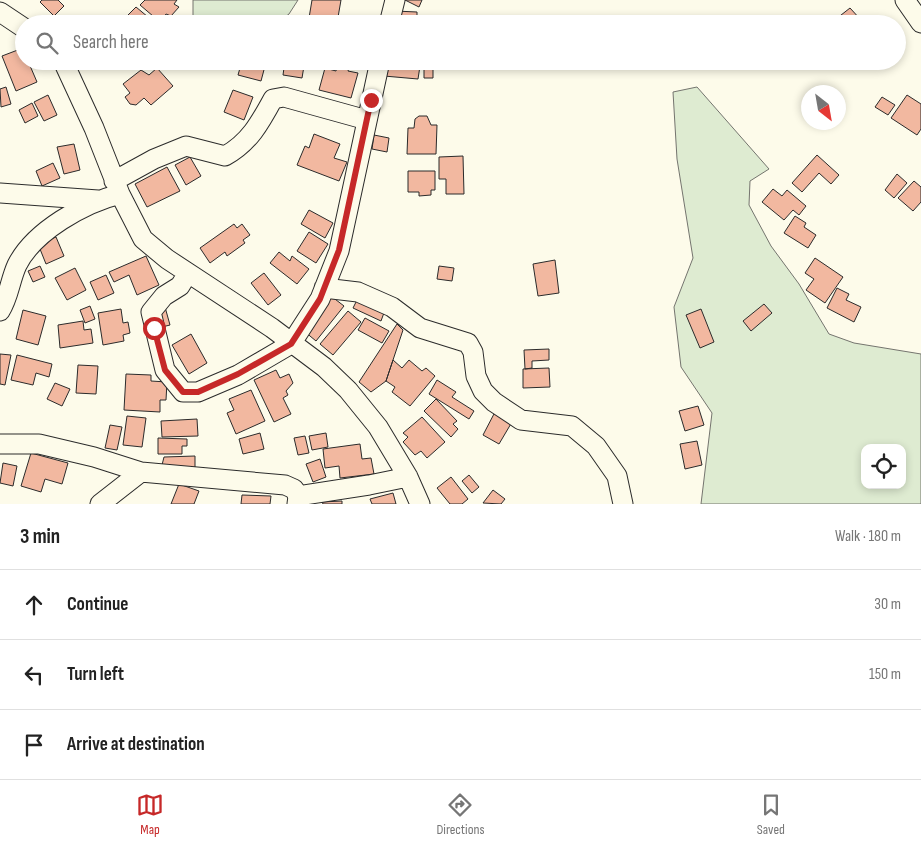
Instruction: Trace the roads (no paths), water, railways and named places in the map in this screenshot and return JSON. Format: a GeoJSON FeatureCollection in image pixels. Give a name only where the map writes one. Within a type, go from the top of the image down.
{"type":"FeatureCollection","features":[{"type":"Feature","properties":{"kind":"street"},"geometry":{"type":"LineString","coordinates":[[391,15],[395,0]]}},
{"type":"Feature","properties":{"kind":"street"},"geometry":{"type":"LineString","coordinates":[[905,0],[921,23]]}},
{"type":"Feature","properties":{"kind":"street"},"geometry":{"type":"LineString","coordinates":[[0,12],[15,22]]}},
{"type":"Feature","properties":{"kind":"street"},"geometry":{"type":"LineString","coordinates":[[67,70],[94,128],[117,188],[143,239],[188,273],[272,328],[324,367],[348,390],[378,427],[408,477],[420,504]]}},
{"type":"Feature","properties":{"kind":"street"},"geometry":{"type":"LineString","coordinates":[[188,273],[180,286],[164,296],[151,312],[165,370],[183,392],[198,392],[238,374],[291,344],[320,299],[339,250],[378,70]]}},
{"type":"Feature","properties":{"kind":"street"},"geometry":{"type":"LineString","coordinates":[[0,311],[6,302],[16,266],[27,248],[48,230],[117,188],[154,159],[186,146],[225,156],[238,149],[255,131],[273,100],[284,97],[367,120]]}},
{"type":"Feature","properties":{"kind":"street"},"geometry":{"type":"LineString","coordinates":[[0,192],[98,200]]}},
{"type":"Feature","properties":{"kind":"street"},"geometry":{"type":"LineString","coordinates":[[324,288],[358,292],[392,307],[420,328],[468,344],[473,352],[476,376],[483,391],[494,402],[521,420],[572,426],[596,446],[617,476],[623,504]]}},
{"type":"Feature","properties":{"kind":"street"},"geometry":{"type":"LineString","coordinates":[[0,444],[39,444],[94,457],[141,472],[285,484],[294,489],[297,500],[408,477]]}},
{"type":"Feature","properties":{"kind":"street"},"geometry":{"type":"LineString","coordinates":[[100,504],[141,472]]}}]}
